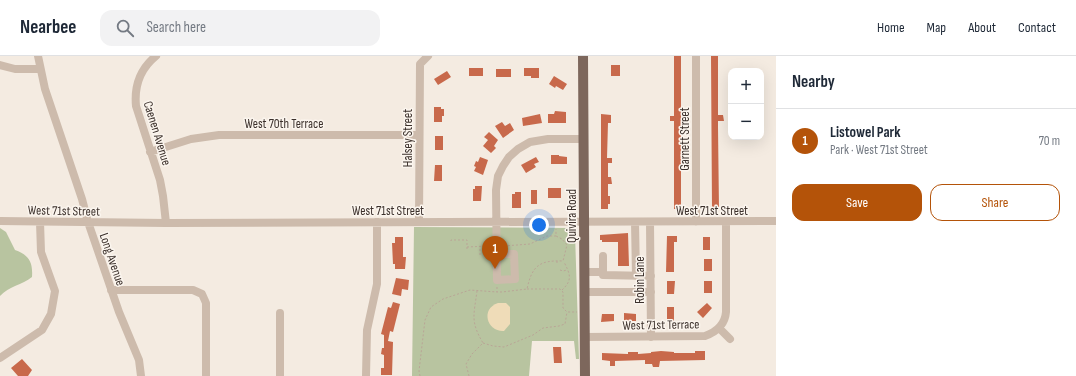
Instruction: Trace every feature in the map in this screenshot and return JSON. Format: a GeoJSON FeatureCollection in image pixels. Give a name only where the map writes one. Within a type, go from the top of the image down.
{"type":"FeatureCollection","features":[{"type":"Feature","properties":{"kind":"main road","name":"Quivira Road"},"geometry":{"type":"LineString","coordinates":[[583,56],[585,376]]}},
{"type":"Feature","properties":{"kind":"street","name":"Long Avenue"},"geometry":{"type":"LineString","coordinates":[[38,56],[45,89],[123,325],[139,360],[141,376]]}},
{"type":"Feature","properties":{"kind":"street","name":"Caenen Avenue"},"geometry":{"type":"LineString","coordinates":[[154,56],[142,70],[136,87],[135,96],[136,106],[160,180],[166,222]]}},
{"type":"Feature","properties":{"kind":"street"},"geometry":{"type":"LineString","coordinates":[[417,56],[420,64],[428,56]]}},
{"type":"Feature","properties":{"kind":"street","name":"Garnett Street"},"geometry":{"type":"LineString","coordinates":[[696,56],[696,222]]}},
{"type":"Feature","properties":{"kind":"street","name":"Halsey Street"},"geometry":{"type":"LineString","coordinates":[[419,222],[420,64]]}},
{"type":"Feature","properties":{"kind":"street"},"geometry":{"type":"LineString","coordinates":[[0,65],[15,69],[40,69]]}},
{"type":"Feature","properties":{"kind":"street","name":"West 70th Terrace"},"geometry":{"type":"LineString","coordinates":[[150,152],[191,139],[219,135],[419,135]]}},
{"type":"Feature","properties":{"kind":"street"},"geometry":{"type":"LineString","coordinates":[[497,254],[514,254],[515,279],[497,280],[496,185],[503,166],[509,157],[525,145],[540,140],[583,139]]}},
{"type":"Feature","properties":{"kind":"street","name":"West 71st Street"},"geometry":{"type":"LineString","coordinates":[[0,221],[776,221]]}},
{"type":"Feature","properties":{"kind":"street"},"geometry":{"type":"LineString","coordinates":[[0,358],[42,330],[51,314],[55,291],[41,252],[40,222]]}},
{"type":"Feature","properties":{"kind":"street"},"geometry":{"type":"LineString","coordinates":[[366,376],[367,330],[377,284],[377,222]]}},
{"type":"Feature","properties":{"kind":"street"},"geometry":{"type":"LineString","coordinates":[[635,222],[636,276]]}},
{"type":"Feature","properties":{"kind":"street","name":"Robin Lane"},"geometry":{"type":"LineString","coordinates":[[650,222],[651,337]]}},
{"type":"Feature","properties":{"kind":"street"},"geometry":{"type":"LineString","coordinates":[[726,222],[726,318],[719,328],[730,340]]}},
{"type":"Feature","properties":{"kind":"street"},"geometry":{"type":"LineString","coordinates":[[603,256],[603,275],[650,276]]}},
{"type":"Feature","properties":{"kind":"street"},"geometry":{"type":"LineString","coordinates":[[584,272],[603,272]]}},
{"type":"Feature","properties":{"kind":"street"},"geometry":{"type":"LineString","coordinates":[[111,290],[193,290],[202,294],[206,303],[206,376]]}},
{"type":"Feature","properties":{"kind":"street"},"geometry":{"type":"LineString","coordinates":[[585,292],[651,292]]}},
{"type":"Feature","properties":{"kind":"street"},"geometry":{"type":"LineString","coordinates":[[280,313],[280,376]]}},
{"type":"Feature","properties":{"kind":"street","name":"West 71st Terrace"},"geometry":{"type":"LineString","coordinates":[[585,337],[705,336],[712,334],[719,328]]}},
{"type":"Feature","properties":{"kind":"path"},"geometry":{"type":"LineString","coordinates":[[556,228],[556,236]]}},
{"type":"Feature","properties":{"kind":"path"},"geometry":{"type":"LineString","coordinates":[[420,376],[419,371],[425,320],[431,307],[442,299],[470,290],[502,292],[526,288],[561,290],[569,284],[570,278],[563,261],[567,245],[562,239],[556,236],[548,236],[530,244],[522,245],[522,242]]}},
{"type":"Feature","properties":{"kind":"path"},"geometry":{"type":"LineString","coordinates":[[451,241],[467,240],[467,251]]}},
{"type":"Feature","properties":{"kind":"path"},"geometry":{"type":"LineString","coordinates":[[480,247],[480,255]]}},
{"type":"Feature","properties":{"kind":"path"},"geometry":{"type":"LineString","coordinates":[[526,288],[530,274],[536,267],[543,263],[563,261]]}},
{"type":"Feature","properties":{"kind":"path"},"geometry":{"type":"LineString","coordinates":[[560,270],[563,272],[567,269]]}},
{"type":"Feature","properties":{"kind":"path"},"geometry":{"type":"LineString","coordinates":[[497,280],[497,292]]}},
{"type":"Feature","properties":{"kind":"path"},"geometry":{"type":"LineString","coordinates":[[561,290],[563,292],[563,308],[567,312],[577,312]]}},
{"type":"Feature","properties":{"kind":"path"},"geometry":{"type":"LineString","coordinates":[[477,291],[473,320],[476,332],[482,343],[493,346],[504,347],[533,335],[543,328],[565,324],[567,312]]}},
{"type":"Feature","properties":{"kind":"path"},"geometry":{"type":"LineString","coordinates":[[469,376],[466,364],[472,354],[482,343]]}},
{"type":"Feature","properties":{"kind":"green space"},"geometry":{"type":"Polygon","coordinates":[[[414,227],[569,228],[575,233],[579,359],[576,359],[574,341],[532,341],[529,376],[412,376],[414,227]]]}},
{"type":"Feature","properties":{"kind":"green space"},"geometry":{"type":"Polygon","coordinates":[[[0,228],[6,232],[15,250],[24,254],[31,263],[32,277],[7,290],[0,296],[0,228]]]}},
{"type":"Feature","properties":{"kind":"sand"},"geometry":{"type":"Polygon","coordinates":[[[498,303],[506,303],[510,307],[510,324],[504,331],[493,328],[488,320],[489,310],[492,306],[498,303]]]}},
{"type":"Feature","properties":{"kind":"building"},"geometry":{"type":"Polygon","coordinates":[[[674,56],[681,56],[681,209],[674,209],[674,121],[670,121],[670,116],[674,116],[674,56]]]}},
{"type":"Feature","properties":{"kind":"building"},"geometry":{"type":"Polygon","coordinates":[[[711,56],[718,56],[718,115],[723,115],[724,121],[718,121],[719,210],[712,210],[711,56]]]}},
{"type":"Feature","properties":{"kind":"building"},"geometry":{"type":"Polygon","coordinates":[[[611,65],[620,65],[620,76],[611,76],[611,65]]]}},
{"type":"Feature","properties":{"kind":"building"},"geometry":{"type":"Polygon","coordinates":[[[469,68],[483,68],[483,76],[469,76],[469,68]]]}},
{"type":"Feature","properties":{"kind":"building"},"geometry":{"type":"Polygon","coordinates":[[[524,68],[539,68],[539,78],[524,76],[524,68]]]}},
{"type":"Feature","properties":{"kind":"building"},"geometry":{"type":"Polygon","coordinates":[[[496,69],[511,69],[511,77],[496,77],[496,69]]]}},
{"type":"Feature","properties":{"kind":"building"},"geometry":{"type":"Polygon","coordinates":[[[447,71],[451,77],[438,85],[434,79],[447,71]]]}},
{"type":"Feature","properties":{"kind":"building"},"geometry":{"type":"Polygon","coordinates":[[[554,76],[567,84],[563,90],[556,86],[555,88],[549,84],[554,76]]]}},
{"type":"Feature","properties":{"kind":"building"},"geometry":{"type":"Polygon","coordinates":[[[434,107],[441,107],[441,109],[444,109],[442,122],[434,122],[434,107]]]}},
{"type":"Feature","properties":{"kind":"building"},"geometry":{"type":"Polygon","coordinates":[[[555,111],[566,112],[566,123],[548,123],[548,114],[554,114],[555,111]]]}},
{"type":"Feature","properties":{"kind":"building"},"geometry":{"type":"Polygon","coordinates":[[[540,114],[542,123],[523,126],[522,118],[540,114]]]}},
{"type":"Feature","properties":{"kind":"building"},"geometry":{"type":"Polygon","coordinates":[[[601,114],[611,115],[611,123],[608,123],[607,158],[612,158],[612,163],[608,163],[608,177],[611,177],[612,184],[608,184],[610,204],[608,204],[608,209],[601,209],[601,114]]]}},
{"type":"Feature","properties":{"kind":"building"},"geometry":{"type":"Polygon","coordinates":[[[502,122],[505,126],[510,123],[514,130],[503,138],[495,126],[502,122]]]}},
{"type":"Feature","properties":{"kind":"building"},"geometry":{"type":"Polygon","coordinates":[[[489,132],[498,140],[494,146],[496,148],[491,153],[483,146],[488,140],[484,137],[489,132]]]}},
{"type":"Feature","properties":{"kind":"building"},"geometry":{"type":"Polygon","coordinates":[[[435,136],[443,136],[443,150],[435,150],[435,136]]]}},
{"type":"Feature","properties":{"kind":"building"},"geometry":{"type":"Polygon","coordinates":[[[551,155],[567,157],[567,164],[551,164],[551,155]]]}},
{"type":"Feature","properties":{"kind":"building"},"geometry":{"type":"Polygon","coordinates":[[[480,157],[488,160],[483,175],[474,171],[476,161],[478,162],[480,157]]]}},
{"type":"Feature","properties":{"kind":"building"},"geometry":{"type":"Polygon","coordinates":[[[536,157],[539,162],[534,164],[536,167],[526,173],[521,165],[536,157]]]}},
{"type":"Feature","properties":{"kind":"building"},"geometry":{"type":"Polygon","coordinates":[[[435,165],[442,165],[442,181],[434,181],[435,165]]]}},
{"type":"Feature","properties":{"kind":"building"},"geometry":{"type":"Polygon","coordinates":[[[475,186],[482,186],[481,201],[473,201],[473,189],[475,189],[475,186]]]}},
{"type":"Feature","properties":{"kind":"building"},"geometry":{"type":"Polygon","coordinates":[[[548,188],[561,188],[561,198],[548,198],[548,188]]]}},
{"type":"Feature","properties":{"kind":"building"},"geometry":{"type":"Polygon","coordinates":[[[531,190],[537,190],[537,204],[531,204],[531,190]]]}},
{"type":"Feature","properties":{"kind":"building"},"geometry":{"type":"Polygon","coordinates":[[[515,192],[521,192],[521,208],[512,208],[512,194],[515,194],[515,192]]]}},
{"type":"Feature","properties":{"kind":"building"},"geometry":{"type":"Polygon","coordinates":[[[628,233],[629,266],[618,266],[618,242],[602,242],[602,240],[600,240],[600,235],[628,233]]]}},
{"type":"Feature","properties":{"kind":"building"},"geometry":{"type":"Polygon","coordinates":[[[667,236],[677,236],[677,242],[674,242],[674,272],[666,272],[667,236]]]}},
{"type":"Feature","properties":{"kind":"building"},"geometry":{"type":"Polygon","coordinates":[[[395,237],[403,237],[403,257],[406,257],[405,269],[395,269],[395,264],[393,264],[392,243],[395,243],[395,237]]]}},
{"type":"Feature","properties":{"kind":"building"},"geometry":{"type":"Polygon","coordinates":[[[703,237],[710,237],[710,250],[703,250],[703,237]]]}},
{"type":"Feature","properties":{"kind":"building"},"geometry":{"type":"Polygon","coordinates":[[[704,259],[712,259],[712,271],[704,271],[704,259]]]}},
{"type":"Feature","properties":{"kind":"building"},"geometry":{"type":"Polygon","coordinates":[[[396,278],[409,280],[408,290],[402,289],[401,296],[392,294],[396,278]]]}},
{"type":"Feature","properties":{"kind":"building"},"geometry":{"type":"Polygon","coordinates":[[[667,281],[675,281],[674,294],[667,294],[667,281]]]}},
{"type":"Feature","properties":{"kind":"building"},"geometry":{"type":"Polygon","coordinates":[[[704,281],[712,281],[712,293],[704,293],[704,281]]]}},
{"type":"Feature","properties":{"kind":"building"},"geometry":{"type":"Polygon","coordinates":[[[393,302],[400,304],[393,332],[390,331],[388,341],[393,342],[392,375],[381,375],[381,368],[384,368],[384,355],[381,354],[382,348],[384,348],[384,335],[381,334],[388,307],[391,308],[393,302]]]}},
{"type":"Feature","properties":{"kind":"building"},"geometry":{"type":"Polygon","coordinates":[[[707,303],[712,308],[703,318],[697,312],[707,303]]]}},
{"type":"Feature","properties":{"kind":"building"},"geometry":{"type":"Polygon","coordinates":[[[667,307],[674,307],[674,321],[667,321],[667,307]]]}},
{"type":"Feature","properties":{"kind":"building"},"geometry":{"type":"Polygon","coordinates":[[[624,313],[636,314],[636,321],[624,321],[624,313]]]}},
{"type":"Feature","properties":{"kind":"building"},"geometry":{"type":"Polygon","coordinates":[[[602,314],[614,314],[614,321],[601,322],[602,314]]]}},
{"type":"Feature","properties":{"kind":"building"},"geometry":{"type":"Polygon","coordinates":[[[553,347],[561,347],[562,363],[554,363],[553,347]]]}},
{"type":"Feature","properties":{"kind":"building"},"geometry":{"type":"Polygon","coordinates":[[[661,351],[674,353],[695,353],[695,351],[705,351],[705,360],[660,361],[659,367],[653,367],[652,364],[645,364],[645,360],[615,361],[615,366],[610,366],[610,361],[602,360],[602,353],[628,354],[628,352],[638,352],[638,354],[661,351]]]}},
{"type":"Feature","properties":{"kind":"building"},"geometry":{"type":"Polygon","coordinates":[[[22,359],[32,370],[28,376],[18,376],[11,368],[22,359]]]}},
{"type":"Feature","properties":{"kind":"place","name":"Listowel Park"},"geometry":{"type":"Point","coordinates":[495,269]}}]}
